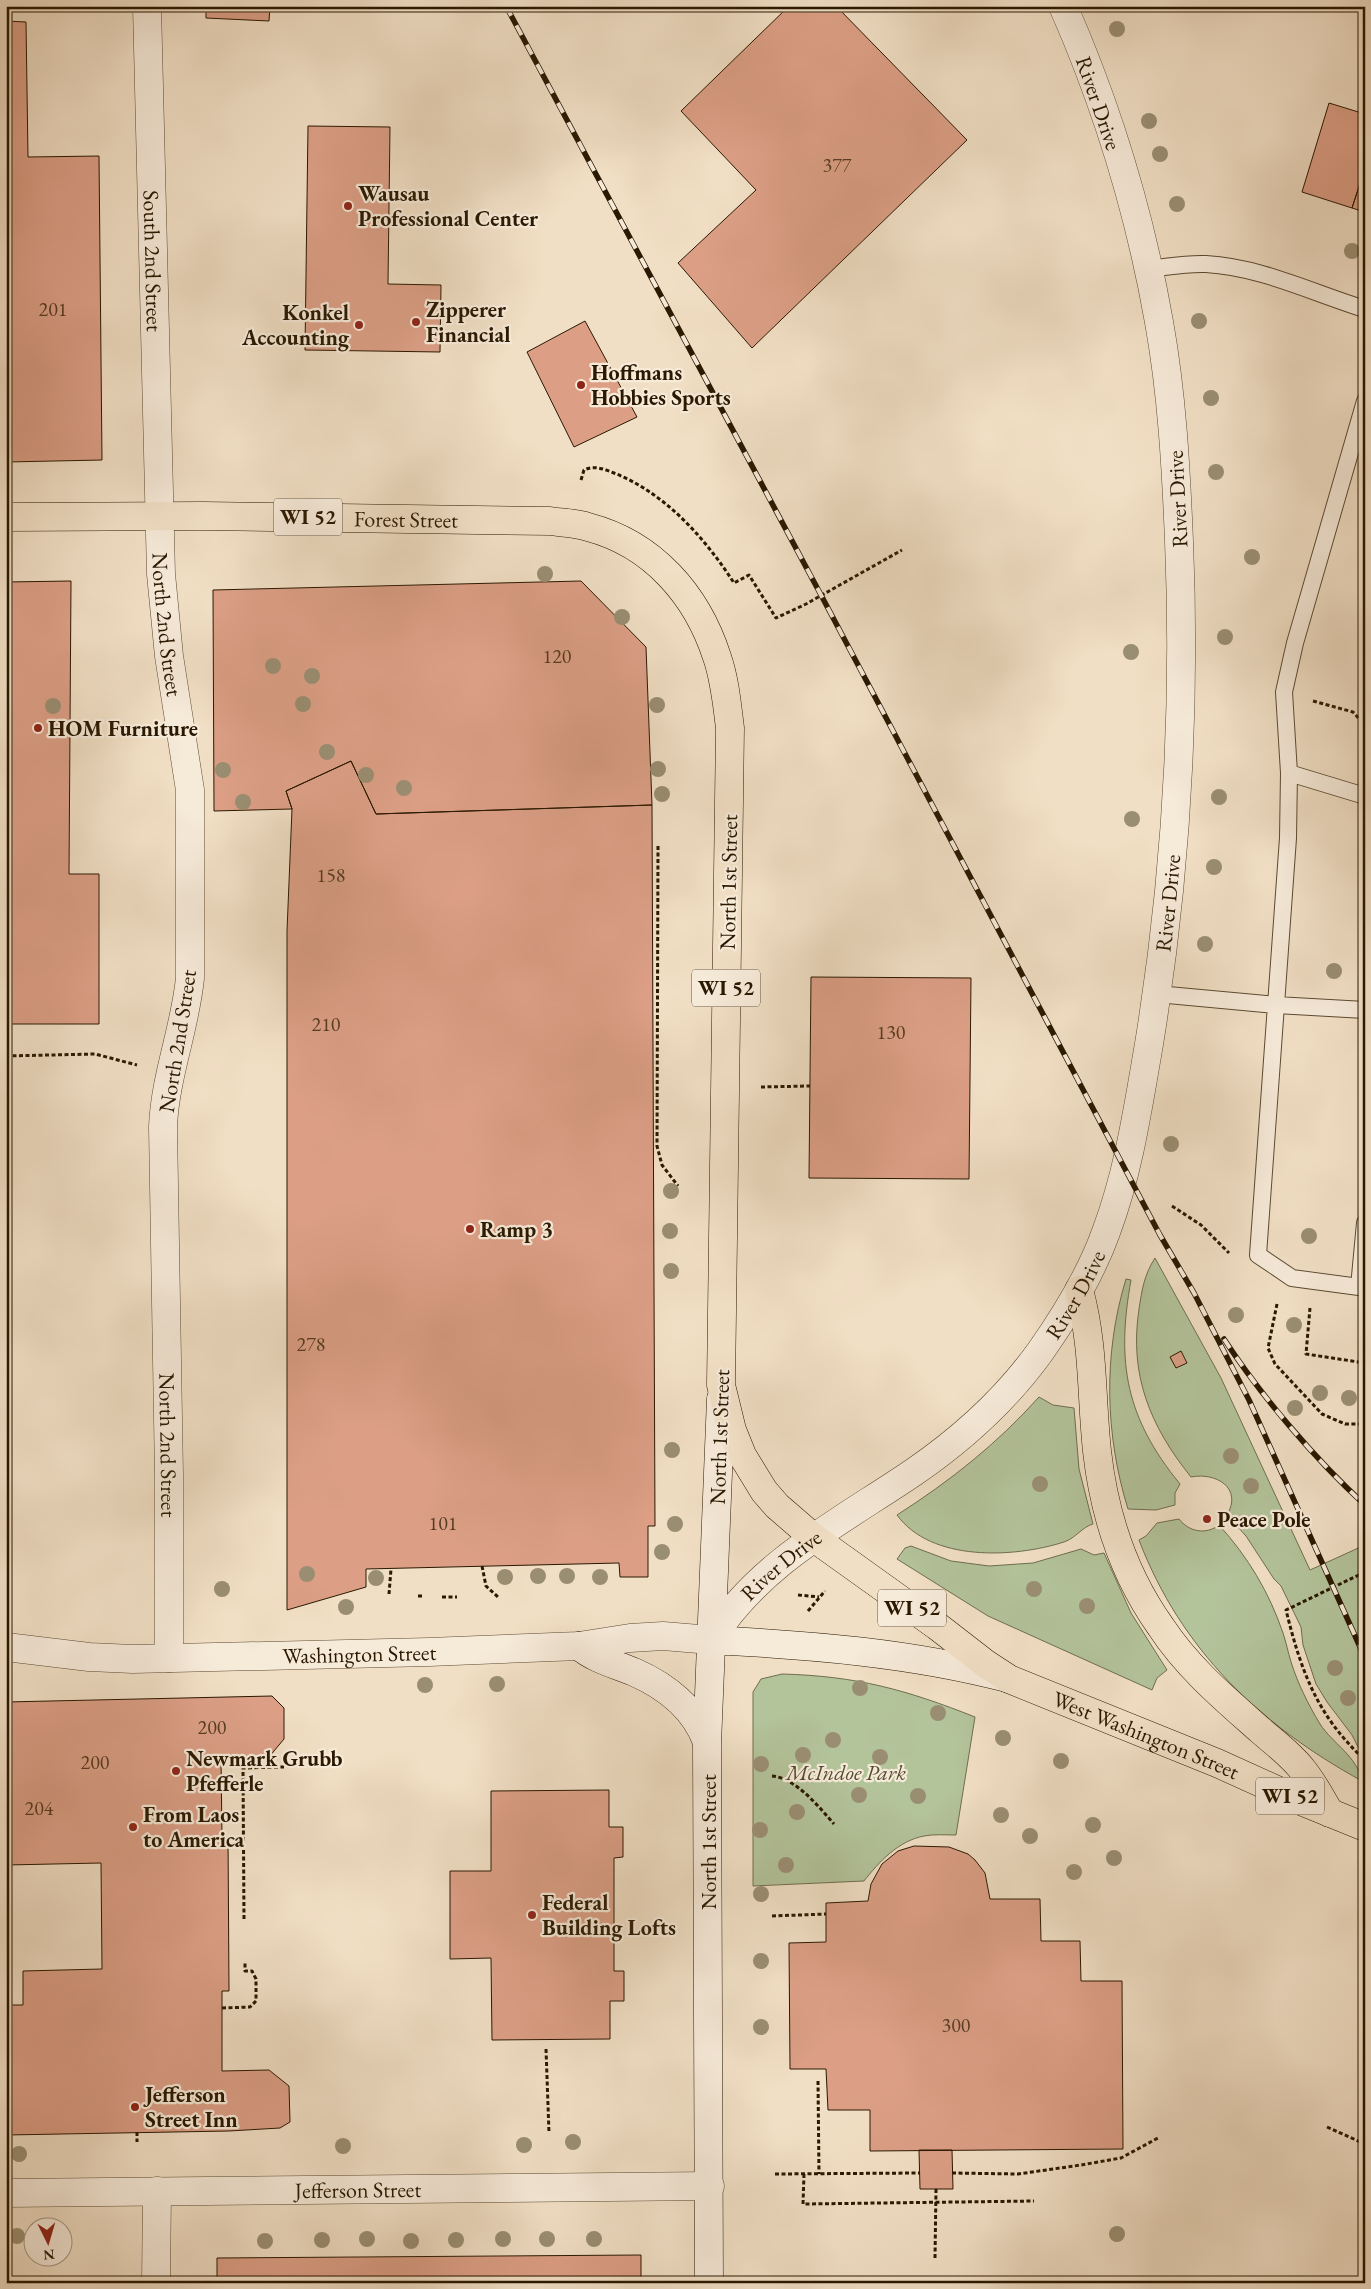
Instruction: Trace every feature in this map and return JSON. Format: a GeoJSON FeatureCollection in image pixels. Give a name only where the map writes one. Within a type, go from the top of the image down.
{"type":"FeatureCollection","features":[{"type":"Feature","properties":{"kind":"main road","name":"Forest Street"},"geometry":{"type":"LineString","coordinates":[[6,517],[159,516],[550,521],[588,526],[618,537],[641,550],[674,578],[689,600]]}},
{"type":"Feature","properties":{"kind":"main road","name":"North 1st Street"},"geometry":{"type":"LineString","coordinates":[[689,600],[706,628],[718,658],[726,692],[730,728],[721,1385]]}},
{"type":"Feature","properties":{"kind":"main road"},"geometry":{"type":"LineString","coordinates":[[1079,1290],[1090,1341],[1097,1450],[1104,1496],[1114,1533],[1134,1582],[1160,1627],[1180,1653],[1202,1678],[1293,1758],[1310,1780],[1330,1813]]}},
{"type":"Feature","properties":{"kind":"main road","name":"West Washington Street"},"geometry":{"type":"LineString","coordinates":[[721,1385],[732,1430],[748,1467],[777,1506],[814,1538],[1009,1679],[1217,1763],[1365,1827]]}},
{"type":"Feature","properties":{"kind":"street","name":"South 2nd Street"},"geometry":{"type":"LineString","coordinates":[[147,6],[159,516]]}},
{"type":"Feature","properties":{"kind":"street","name":"River Drive"},"geometry":{"type":"LineString","coordinates":[[711,1640],[726,1616],[745,1595],[775,1568],[814,1538],[914,1471],[980,1419],[1028,1368],[1079,1290],[1106,1232],[1125,1169],[1139,1102],[1157,994],[1169,888],[1177,791],[1182,701],[1178,500],[1170,399],[1159,320],[1148,269],[1117,154],[1087,65],[1063,6]]}},
{"type":"Feature","properties":{"kind":"street","name":"North 2nd Street"},"geometry":{"type":"LineString","coordinates":[[159,516],[164,612],[188,772],[191,820],[190,978],[188,999],[166,1090],[163,1127],[169,1476],[169,1658]]}},
{"type":"Feature","properties":{"kind":"street","name":"North 1st Street"},"geometry":{"type":"LineString","coordinates":[[709,2283],[707,1744],[721,1385]]}},
{"type":"Feature","properties":{"kind":"street","name":"Washington Street"},"geometry":{"type":"LineString","coordinates":[[6,1647],[101,1658],[169,1658],[579,1646],[638,1637],[662,1636],[711,1640]]}},
{"type":"Feature","properties":{"kind":"street","name":"West Washington Street"},"geometry":{"type":"LineString","coordinates":[[711,1640],[838,1649],[976,1670],[1009,1679]]}},
{"type":"Feature","properties":{"kind":"street"},"geometry":{"type":"LineString","coordinates":[[579,1646],[600,1660],[636,1673],[666,1691],[693,1716],[702,1729],[707,1744]]}},
{"type":"Feature","properties":{"kind":"street","name":"Jefferson Street"},"geometry":{"type":"LineString","coordinates":[[6,2193],[710,2186]]}},
{"type":"Feature","properties":{"kind":"street"},"geometry":{"type":"LineString","coordinates":[[156,2283],[157,2191]]}},
{"type":"Feature","properties":{"kind":"lane"},"geometry":{"type":"LineString","coordinates":[[1148,269],[1197,264],[1228,266],[1263,275],[1365,309]]}},
{"type":"Feature","properties":{"kind":"lane"},"geometry":{"type":"LineString","coordinates":[[1365,401],[1295,643],[1284,692],[1288,774],[1288,838],[1258,1255],[1292,1278],[1359,1288],[1365,1223]]}},
{"type":"Feature","properties":{"kind":"lane"},"geometry":{"type":"LineString","coordinates":[[1288,774],[1365,796]]}},
{"type":"Feature","properties":{"kind":"lane"},"geometry":{"type":"LineString","coordinates":[[1157,994],[1276,1005],[1365,1010]]}},
{"type":"Feature","properties":{"kind":"path"},"geometry":{"type":"LineString","coordinates":[[581,480],[584,470],[594,467],[600,468],[620,475],[658,498],[697,534],[734,583],[749,575],[776,618],[806,604],[902,550]]}},
{"type":"Feature","properties":{"kind":"path"},"geometry":{"type":"LineString","coordinates":[[1341,709],[1353,712],[1365,725]]}},
{"type":"Feature","properties":{"kind":"path"},"geometry":{"type":"LineString","coordinates":[[658,846],[657,1146],[662,1165],[678,1186]]}},
{"type":"Feature","properties":{"kind":"path"},"geometry":{"type":"LineString","coordinates":[[6,1056],[95,1054],[147,1067],[171,1067]]}},
{"type":"Feature","properties":{"kind":"path"},"geometry":{"type":"LineString","coordinates":[[761,1087],[810,1086]]}},
{"type":"Feature","properties":{"kind":"path"},"geometry":{"type":"LineString","coordinates":[[1277,1301],[1268,1348],[1275,1364],[1322,1414],[1345,1424],[1365,1424]]}},
{"type":"Feature","properties":{"kind":"path"},"geometry":{"type":"LineString","coordinates":[[482,1566],[483,1582],[488,1590],[498,1597]]}},
{"type":"Feature","properties":{"kind":"path"},"geometry":{"type":"LineString","coordinates":[[389,1594],[391,1569]]}},
{"type":"Feature","properties":{"kind":"path"},"geometry":{"type":"LineString","coordinates":[[1365,1572],[1286,1610],[1298,1657],[1313,1694],[1340,1736],[1365,1760]]}},
{"type":"Feature","properties":{"kind":"path"},"geometry":{"type":"LineString","coordinates":[[804,1617],[825,1591]]}},
{"type":"Feature","properties":{"kind":"path"},"geometry":{"type":"LineString","coordinates":[[795,1595],[819,1597]]}},
{"type":"Feature","properties":{"kind":"path"},"geometry":{"type":"LineString","coordinates":[[418,1596],[423,1596]]}},
{"type":"Feature","properties":{"kind":"path"},"geometry":{"type":"LineString","coordinates":[[442,1597],[457,1597]]}},
{"type":"Feature","properties":{"kind":"path"},"geometry":{"type":"LineString","coordinates":[[244,1919],[243,1768],[284,1767]]}},
{"type":"Feature","properties":{"kind":"path"},"geometry":{"type":"LineString","coordinates":[[772,1776],[784,1778],[834,1824]]}},
{"type":"Feature","properties":{"kind":"path"},"geometry":{"type":"LineString","coordinates":[[772,1916],[826,1914]]}},
{"type":"Feature","properties":{"kind":"path"},"geometry":{"type":"LineString","coordinates":[[222,2008],[250,2007],[256,2001],[255,1975],[252,1971],[245,1971],[245,1963]]}},
{"type":"Feature","properties":{"kind":"path"},"geometry":{"type":"LineString","coordinates":[[546,2049],[549,2133]]}},
{"type":"Feature","properties":{"kind":"path"},"geometry":{"type":"LineString","coordinates":[[818,2081],[819,2174]]}},
{"type":"Feature","properties":{"kind":"path"},"geometry":{"type":"LineString","coordinates":[[1327,2127],[1365,2144]]}},
{"type":"Feature","properties":{"kind":"path"},"geometry":{"type":"LineString","coordinates":[[137,2132],[137,2142]]}},
{"type":"Feature","properties":{"kind":"path"},"geometry":{"type":"LineString","coordinates":[[952,2173],[1018,2174],[1121,2158],[1158,2138]]}},
{"type":"Feature","properties":{"kind":"path"},"geometry":{"type":"LineString","coordinates":[[775,2174],[920,2173]]}},
{"type":"Feature","properties":{"kind":"path"},"geometry":{"type":"LineString","coordinates":[[804,2174],[803,2204],[1034,2201]]}},
{"type":"Feature","properties":{"kind":"path"},"geometry":{"type":"LineString","coordinates":[[935,2258],[936,2190]]}},
{"type":"Feature","properties":{"kind":"green space"},"geometry":{"type":"Polygon","coordinates":[[[1155,1258],[1221,1378],[1310,1570],[1365,1545],[1365,1761],[1352,1735],[1316,1684],[1303,1645],[1301,1627],[1281,1586],[1274,1579],[1246,1536],[1227,1515],[1232,1497],[1229,1490],[1218,1480],[1200,1476],[1191,1477],[1164,1439],[1154,1419],[1140,1378],[1137,1356],[1137,1333],[1144,1283],[1148,1270],[1155,1258]]]}},
{"type":"Feature","properties":{"kind":"green space"},"geometry":{"type":"Polygon","coordinates":[[[1126,1279],[1131,1280],[1125,1338],[1126,1364],[1130,1388],[1147,1436],[1180,1484],[1175,1493],[1175,1505],[1156,1510],[1128,1509],[1120,1481],[1111,1423],[1110,1365],[1113,1336],[1126,1279]]]}},
{"type":"Feature","properties":{"kind":"green space"},"geometry":{"type":"Polygon","coordinates":[[[1039,1397],[1053,1405],[1074,1408],[1079,1469],[1093,1524],[1064,1542],[1044,1547],[998,1553],[974,1552],[930,1541],[912,1530],[897,1515],[936,1489],[972,1461],[1007,1430],[1039,1397]]]}},
{"type":"Feature","properties":{"kind":"green space"},"geometry":{"type":"Polygon","coordinates":[[[1179,1519],[1188,1527],[1198,1531],[1209,1530],[1219,1525],[1248,1562],[1271,1603],[1284,1636],[1294,1670],[1307,1701],[1325,1731],[1355,1764],[1362,1781],[1290,1735],[1258,1709],[1228,1681],[1201,1650],[1177,1616],[1156,1580],[1139,1540],[1146,1536],[1157,1523],[1179,1519]]]}},
{"type":"Feature","properties":{"kind":"green space"},"geometry":{"type":"Polygon","coordinates":[[[911,1546],[951,1561],[989,1566],[1033,1563],[1081,1549],[1094,1555],[1104,1553],[1131,1613],[1167,1670],[1157,1678],[1152,1690],[988,1616],[897,1559],[905,1548],[911,1546]]]}},
{"type":"Feature","properties":{"kind":"green space","name":"McIndoe Park"},"geometry":{"type":"Polygon","coordinates":[[[782,1674],[834,1678],[881,1686],[927,1699],[975,1717],[956,1835],[928,1835],[906,1842],[890,1853],[864,1881],[753,1886],[753,1692],[761,1679],[782,1674]]]}},
{"type":"Feature","properties":{"kind":"building"},"geometry":{"type":"Polygon","coordinates":[[[206,6],[270,6],[269,21],[206,18],[206,6]]]}},
{"type":"Feature","properties":{"kind":"building"},"geometry":{"type":"Polygon","coordinates":[[[789,6],[836,6],[967,140],[752,348],[678,263],[756,190],[681,111],[789,6]]]}},
{"type":"Feature","properties":{"kind":"building"},"geometry":{"type":"Polygon","coordinates":[[[6,21],[26,22],[28,157],[99,156],[102,460],[6,462],[6,21]]]}},
{"type":"Feature","properties":{"kind":"building"},"geometry":{"type":"Polygon","coordinates":[[[1329,103],[1365,114],[1365,168],[1352,208],[1302,192],[1329,103]]]}},
{"type":"Feature","properties":{"kind":"building","name":"Wausau Professional Center"},"geometry":{"type":"Polygon","coordinates":[[[308,126],[390,127],[388,284],[441,285],[440,352],[305,350],[308,126]]]}},
{"type":"Feature","properties":{"kind":"building"},"geometry":{"type":"Polygon","coordinates":[[[1365,168],[1365,212],[1352,208],[1365,168]]]}},
{"type":"Feature","properties":{"kind":"building","name":"Hoffmans Hobbies Sports"},"geometry":{"type":"Polygon","coordinates":[[[585,321],[637,417],[574,447],[527,352],[585,321]]]}},
{"type":"Feature","properties":{"kind":"building","name":"HOM Furniture"},"geometry":{"type":"Polygon","coordinates":[[[71,581],[69,874],[99,874],[99,1024],[6,1024],[6,582],[71,581]]]}},
{"type":"Feature","properties":{"kind":"building"},"geometry":{"type":"Polygon","coordinates":[[[581,581],[646,647],[652,805],[376,814],[351,761],[286,791],[292,809],[214,811],[213,590],[581,581]]]}},
{"type":"Feature","properties":{"kind":"building","name":"Ramp 3"},"geometry":{"type":"Polygon","coordinates":[[[351,761],[376,814],[652,805],[655,1526],[648,1526],[648,1577],[620,1577],[619,1563],[366,1569],[366,1587],[287,1610],[287,931],[292,809],[286,791],[351,761]]]}},
{"type":"Feature","properties":{"kind":"building"},"geometry":{"type":"Polygon","coordinates":[[[811,977],[971,978],[969,1179],[809,1178],[811,977]]]}},
{"type":"Feature","properties":{"kind":"building"},"geometry":{"type":"Polygon","coordinates":[[[1181,1351],[1187,1363],[1176,1368],[1170,1357],[1181,1351]]]}},
{"type":"Feature","properties":{"kind":"building"},"geometry":{"type":"Polygon","coordinates":[[[272,1696],[284,1708],[284,1739],[269,1757],[221,1758],[222,1838],[228,1837],[229,1991],[222,1991],[222,2071],[269,2070],[289,2086],[290,2122],[280,2128],[229,2131],[6,2135],[6,2005],[23,2005],[23,1971],[102,1969],[101,1863],[6,1865],[6,1702],[272,1696]]]}},
{"type":"Feature","properties":{"kind":"building","name":"Federal Building Lofts"},"geometry":{"type":"Polygon","coordinates":[[[609,1790],[609,1827],[623,1827],[623,1857],[614,1858],[614,1971],[624,1971],[624,2001],[610,2001],[610,2039],[492,2040],[491,1958],[450,1959],[450,1871],[491,1871],[491,1791],[609,1790]]]}},
{"type":"Feature","properties":{"kind":"building"},"geometry":{"type":"Polygon","coordinates":[[[914,1846],[949,1847],[968,1854],[985,1873],[990,1899],[1040,1899],[1041,1941],[1080,1941],[1081,1981],[1122,1981],[1123,2149],[870,2151],[870,2110],[828,2110],[826,2069],[790,2069],[789,1943],[826,1942],[826,1903],[868,1901],[871,1884],[882,1864],[898,1851],[914,1846]]]}},
{"type":"Feature","properties":{"kind":"building"},"geometry":{"type":"Polygon","coordinates":[[[919,2150],[952,2150],[953,2189],[920,2189],[919,2150]]]}},
{"type":"Feature","properties":{"kind":"building"},"geometry":{"type":"Polygon","coordinates":[[[641,2255],[641,2283],[217,2283],[217,2258],[641,2255]]]}},
{"type":"Feature","properties":{"kind":"railway"},"geometry":{"type":"LineString","coordinates":[[506,6],[1160,1235],[1194,1293],[1249,1400],[1365,1658]]}},
{"type":"Feature","properties":{"kind":"railway"},"geometry":{"type":"LineString","coordinates":[[1224,1339],[1255,1383],[1290,1426],[1327,1468],[1365,1505]]}},
{"type":"Feature","properties":{"kind":"place","name":"Wausau Professional Center"},"geometry":{"type":"Point","coordinates":[348,206]}},
{"type":"Feature","properties":{"kind":"place","name":"Zipperer Financial"},"geometry":{"type":"Point","coordinates":[416,322]}},
{"type":"Feature","properties":{"kind":"place","name":"Konkel Accounting"},"geometry":{"type":"Point","coordinates":[359,325]}},
{"type":"Feature","properties":{"kind":"place","name":"Hoffmans Hobbies Sports"},"geometry":{"type":"Point","coordinates":[581,385]}},
{"type":"Feature","properties":{"kind":"place","name":"HOM Furniture"},"geometry":{"type":"Point","coordinates":[38,728]}},
{"type":"Feature","properties":{"kind":"place","name":"Ramp 3"},"geometry":{"type":"Point","coordinates":[470,1229]}},
{"type":"Feature","properties":{"kind":"place","name":"Peace Pole"},"geometry":{"type":"Point","coordinates":[1207,1519]}},
{"type":"Feature","properties":{"kind":"place","name":"Newmark Grubb Pfefferle"},"geometry":{"type":"Point","coordinates":[176,1771]}},
{"type":"Feature","properties":{"kind":"place","name":"From Laos to America"},"geometry":{"type":"Point","coordinates":[133,1827]}},
{"type":"Feature","properties":{"kind":"place","name":"Federal Building Lofts"},"geometry":{"type":"Point","coordinates":[532,1915]}},
{"type":"Feature","properties":{"kind":"place","name":"Jefferson Street Inn"},"geometry":{"type":"Point","coordinates":[135,2107]}}]}
